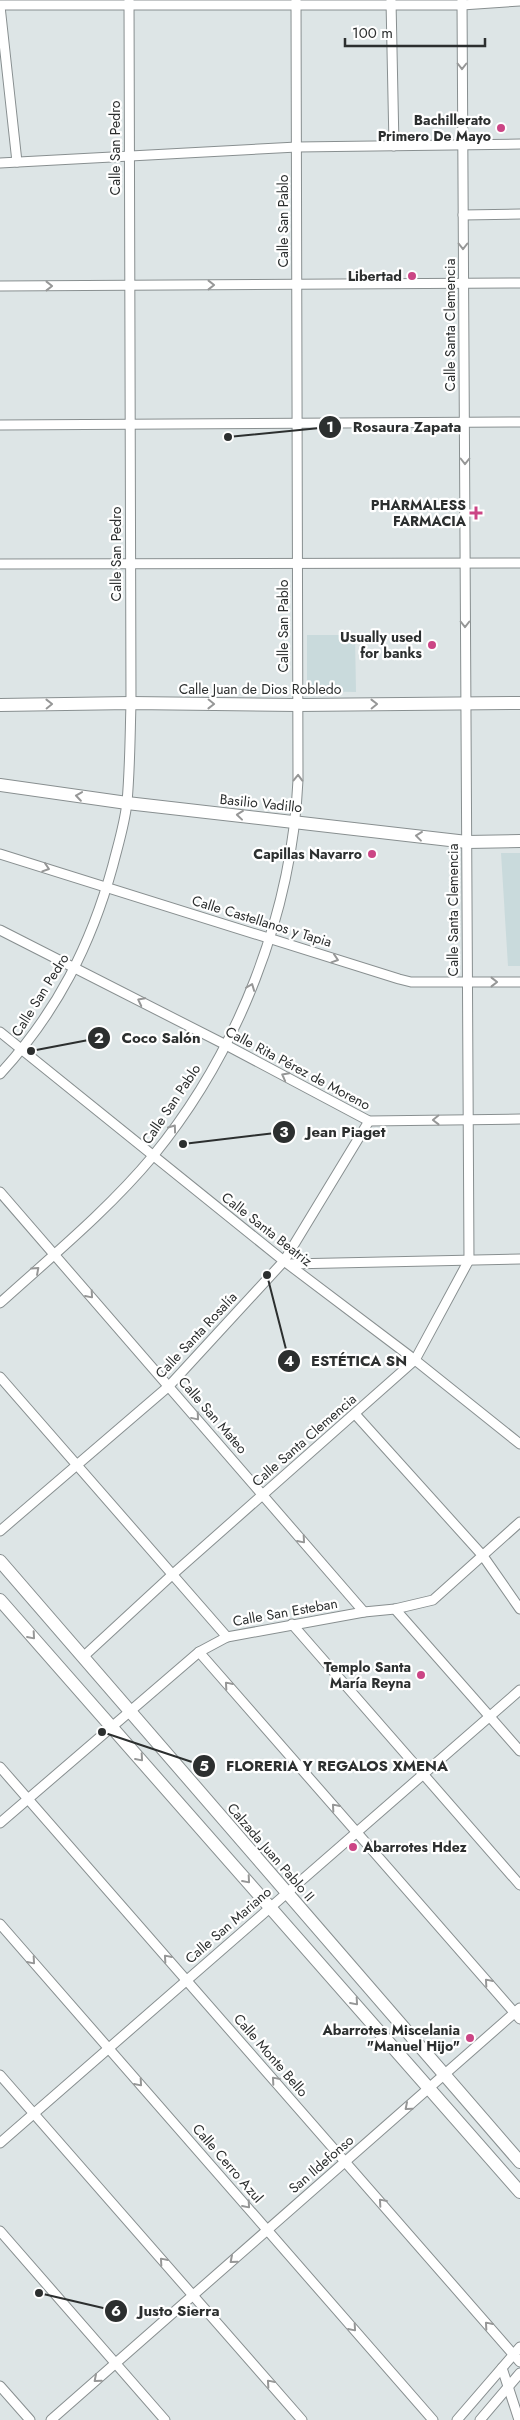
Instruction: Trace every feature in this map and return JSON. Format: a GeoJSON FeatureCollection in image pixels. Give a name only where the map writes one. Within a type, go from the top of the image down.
{"type":"FeatureCollection","features":[{"type":"Feature","properties":{"kind":"main road","name":"Calle Juan de Dios Robledo"},"geometry":{"type":"LineString","coordinates":[[0,705],[520,703]]}},
{"type":"Feature","properties":{"kind":"main road","name":"Basilio Vadillo"},"geometry":{"type":"LineString","coordinates":[[0,785],[127,803],[467,842],[520,841]]}},
{"type":"Feature","properties":{"kind":"main road","name":"Calzada Juan Pablo II"},"geometry":{"type":"LineString","coordinates":[[0,1561],[520,2162]]}},
{"type":"Feature","properties":{"kind":"main road"},"geometry":{"type":"LineString","coordinates":[[0,1600],[430,2087],[520,2192]]}},
{"type":"Feature","properties":{"kind":"street"},"geometry":{"type":"LineString","coordinates":[[17,162],[0,5],[520,1]]}},
{"type":"Feature","properties":{"kind":"street","name":"Calle San Pablo"},"geometry":{"type":"LineString","coordinates":[[0,1303],[106,1207],[153,1156],[192,1102],[226,1044],[246,1000],[270,938],[295,821],[298,780],[296,2]]}},
{"type":"Feature","properties":{"kind":"street"},"geometry":{"type":"LineString","coordinates":[[391,2],[394,146]]}},
{"type":"Feature","properties":{"kind":"street","name":"Calle Santa Clemencia"},"geometry":{"type":"LineString","coordinates":[[83,1657],[172,1574],[356,1414],[415,1360],[469,1260],[462,2]]}},
{"type":"Feature","properties":{"kind":"street","name":"Calle San Pedro"},"geometry":{"type":"LineString","coordinates":[[0,1074],[22,1050],[52,1008],[76,968],[93,929],[107,887],[127,803],[131,703],[129,3]]}},
{"type":"Feature","properties":{"kind":"street"},"geometry":{"type":"LineString","coordinates":[[0,163],[297,148],[520,144]]}},
{"type":"Feature","properties":{"kind":"street"},"geometry":{"type":"LineString","coordinates":[[463,215],[520,214]]}},
{"type":"Feature","properties":{"kind":"street"},"geometry":{"type":"LineString","coordinates":[[0,286],[520,283]]}},
{"type":"Feature","properties":{"kind":"street"},"geometry":{"type":"LineString","coordinates":[[0,426],[520,422]]}},
{"type":"Feature","properties":{"kind":"street"},"geometry":{"type":"LineString","coordinates":[[0,564],[520,563]]}},
{"type":"Feature","properties":{"kind":"street","name":"Calle Castellanos y Tapia"},"geometry":{"type":"LineString","coordinates":[[0,854],[399,979],[520,982]]}},
{"type":"Feature","properties":{"kind":"street","name":"Calle Rita Pérez de Moreno"},"geometry":{"type":"LineString","coordinates":[[0,930],[226,1044],[369,1121],[520,1120]]}},
{"type":"Feature","properties":{"kind":"street","name":"Calle Santa Beatriz"},"geometry":{"type":"LineString","coordinates":[[0,1032],[287,1263],[415,1360],[520,1444]]}},
{"type":"Feature","properties":{"kind":"street","name":"Calle Santa Rosalía"},"geometry":{"type":"LineString","coordinates":[[0,1531],[169,1386],[287,1263],[369,1121]]}},
{"type":"Feature","properties":{"kind":"street","name":"Calle San Mateo"},"geometry":{"type":"LineString","coordinates":[[0,1192],[364,1612]]}},
{"type":"Feature","properties":{"kind":"street"},"geometry":{"type":"LineString","coordinates":[[287,1263],[520,1259]]}},
{"type":"Feature","properties":{"kind":"street"},"geometry":{"type":"LineString","coordinates":[[0,1377],[227,1636]]}},
{"type":"Feature","properties":{"kind":"street"},"geometry":{"type":"LineString","coordinates":[[356,1414],[483,1556],[520,1609]]}},
{"type":"Feature","properties":{"kind":"street","name":"Calle San Esteban"},"geometry":{"type":"LineString","coordinates":[[0,1823],[199,1652],[227,1636],[364,1612],[395,1609],[433,1600],[520,1522]]}},
{"type":"Feature","properties":{"kind":"street"},"geometry":{"type":"LineString","coordinates":[[395,1609],[520,1751]]}},
{"type":"Feature","properties":{"kind":"street"},"geometry":{"type":"LineString","coordinates":[[292,1624],[520,1885]]}},
{"type":"Feature","properties":{"kind":"street"},"geometry":{"type":"LineString","coordinates":[[199,1652],[356,1832],[518,2013]]}},
{"type":"Feature","properties":{"kind":"street","name":"Calle San Mariano"},"geometry":{"type":"LineString","coordinates":[[0,2143],[520,1690]]}},
{"type":"Feature","properties":{"kind":"street","name":"Calle Monte Bello"},"geometry":{"type":"LineString","coordinates":[[0,1767],[520,2362]]}},
{"type":"Feature","properties":{"kind":"street","name":"Calle Cerro Azul"},"geometry":{"type":"LineString","coordinates":[[0,1924],[434,2420]]}},
{"type":"Feature","properties":{"kind":"street","name":"San Ildefonso"},"geometry":{"type":"LineString","coordinates":[[51,2420],[430,2087],[518,2013]]}},
{"type":"Feature","properties":{"kind":"street"},"geometry":{"type":"LineString","coordinates":[[0,2075],[302,2420]]}},
{"type":"Feature","properties":{"kind":"street"},"geometry":{"type":"LineString","coordinates":[[0,2231],[165,2420]]}},
{"type":"Feature","properties":{"kind":"street"},"geometry":{"type":"LineString","coordinates":[[457,2420],[520,2347]]}},
{"type":"Feature","properties":{"kind":"street"},"geometry":{"type":"LineString","coordinates":[[502,2368],[519,2420]]}},
{"type":"Feature","properties":{"kind":"street"},"geometry":{"type":"LineString","coordinates":[[480,2420],[520,2373]]}},
{"type":"Feature","properties":{"kind":"street"},"geometry":{"type":"LineString","coordinates":[[0,2386],[30,2420]]}},
{"type":"Feature","properties":{"kind":"shaded area"},"geometry":{"type":"Polygon","coordinates":[[[307,635],[355,635],[356,692],[307,691],[307,635]]]}},
{"type":"Feature","properties":{"kind":"shaded area"},"geometry":{"type":"Polygon","coordinates":[[[501,853],[520,853],[520,966],[508,966],[501,853]]]}},
{"type":"Feature","properties":{"kind":"place","name":"Bachillerato Primero De Mayo"},"geometry":{"type":"Point","coordinates":[501,128]}},
{"type":"Feature","properties":{"kind":"place","name":"Libertad"},"geometry":{"type":"Point","coordinates":[412,276]}},
{"type":"Feature","properties":{"kind":"place","name":"Rosaura Zapata"},"geometry":{"type":"Point","coordinates":[228,437]}},
{"type":"Feature","properties":{"kind":"place","name":"PHARMALESS FARMACIA"},"geometry":{"type":"Point","coordinates":[476,513]}},
{"type":"Feature","properties":{"kind":"place","name":"Usually used for banks"},"geometry":{"type":"Point","coordinates":[432,645]}},
{"type":"Feature","properties":{"kind":"place","name":"Capillas Navarro"},"geometry":{"type":"Point","coordinates":[372,854]}},
{"type":"Feature","properties":{"kind":"place","name":"Coco Salón"},"geometry":{"type":"Point","coordinates":[31,1051]}},
{"type":"Feature","properties":{"kind":"place","name":"Jean Piaget"},"geometry":{"type":"Point","coordinates":[183,1144]}},
{"type":"Feature","properties":{"kind":"place","name":"ESTÉTICA SN"},"geometry":{"type":"Point","coordinates":[267,1275]}},
{"type":"Feature","properties":{"kind":"place","name":"Templo Santa María Reyna"},"geometry":{"type":"Point","coordinates":[421,1675]}},
{"type":"Feature","properties":{"kind":"place","name":"FLORERIA Y REGALOS XMENA"},"geometry":{"type":"Point","coordinates":[102,1732]}},
{"type":"Feature","properties":{"kind":"place","name":"Abarrotes Hdez"},"geometry":{"type":"Point","coordinates":[353,1847]}},
{"type":"Feature","properties":{"kind":"place","name":"Abarrotes Miscelania \"Manuel Hijo\""},"geometry":{"type":"Point","coordinates":[470,2038]}},
{"type":"Feature","properties":{"kind":"place","name":"Justo Sierra"},"geometry":{"type":"Point","coordinates":[39,2293]}}]}
